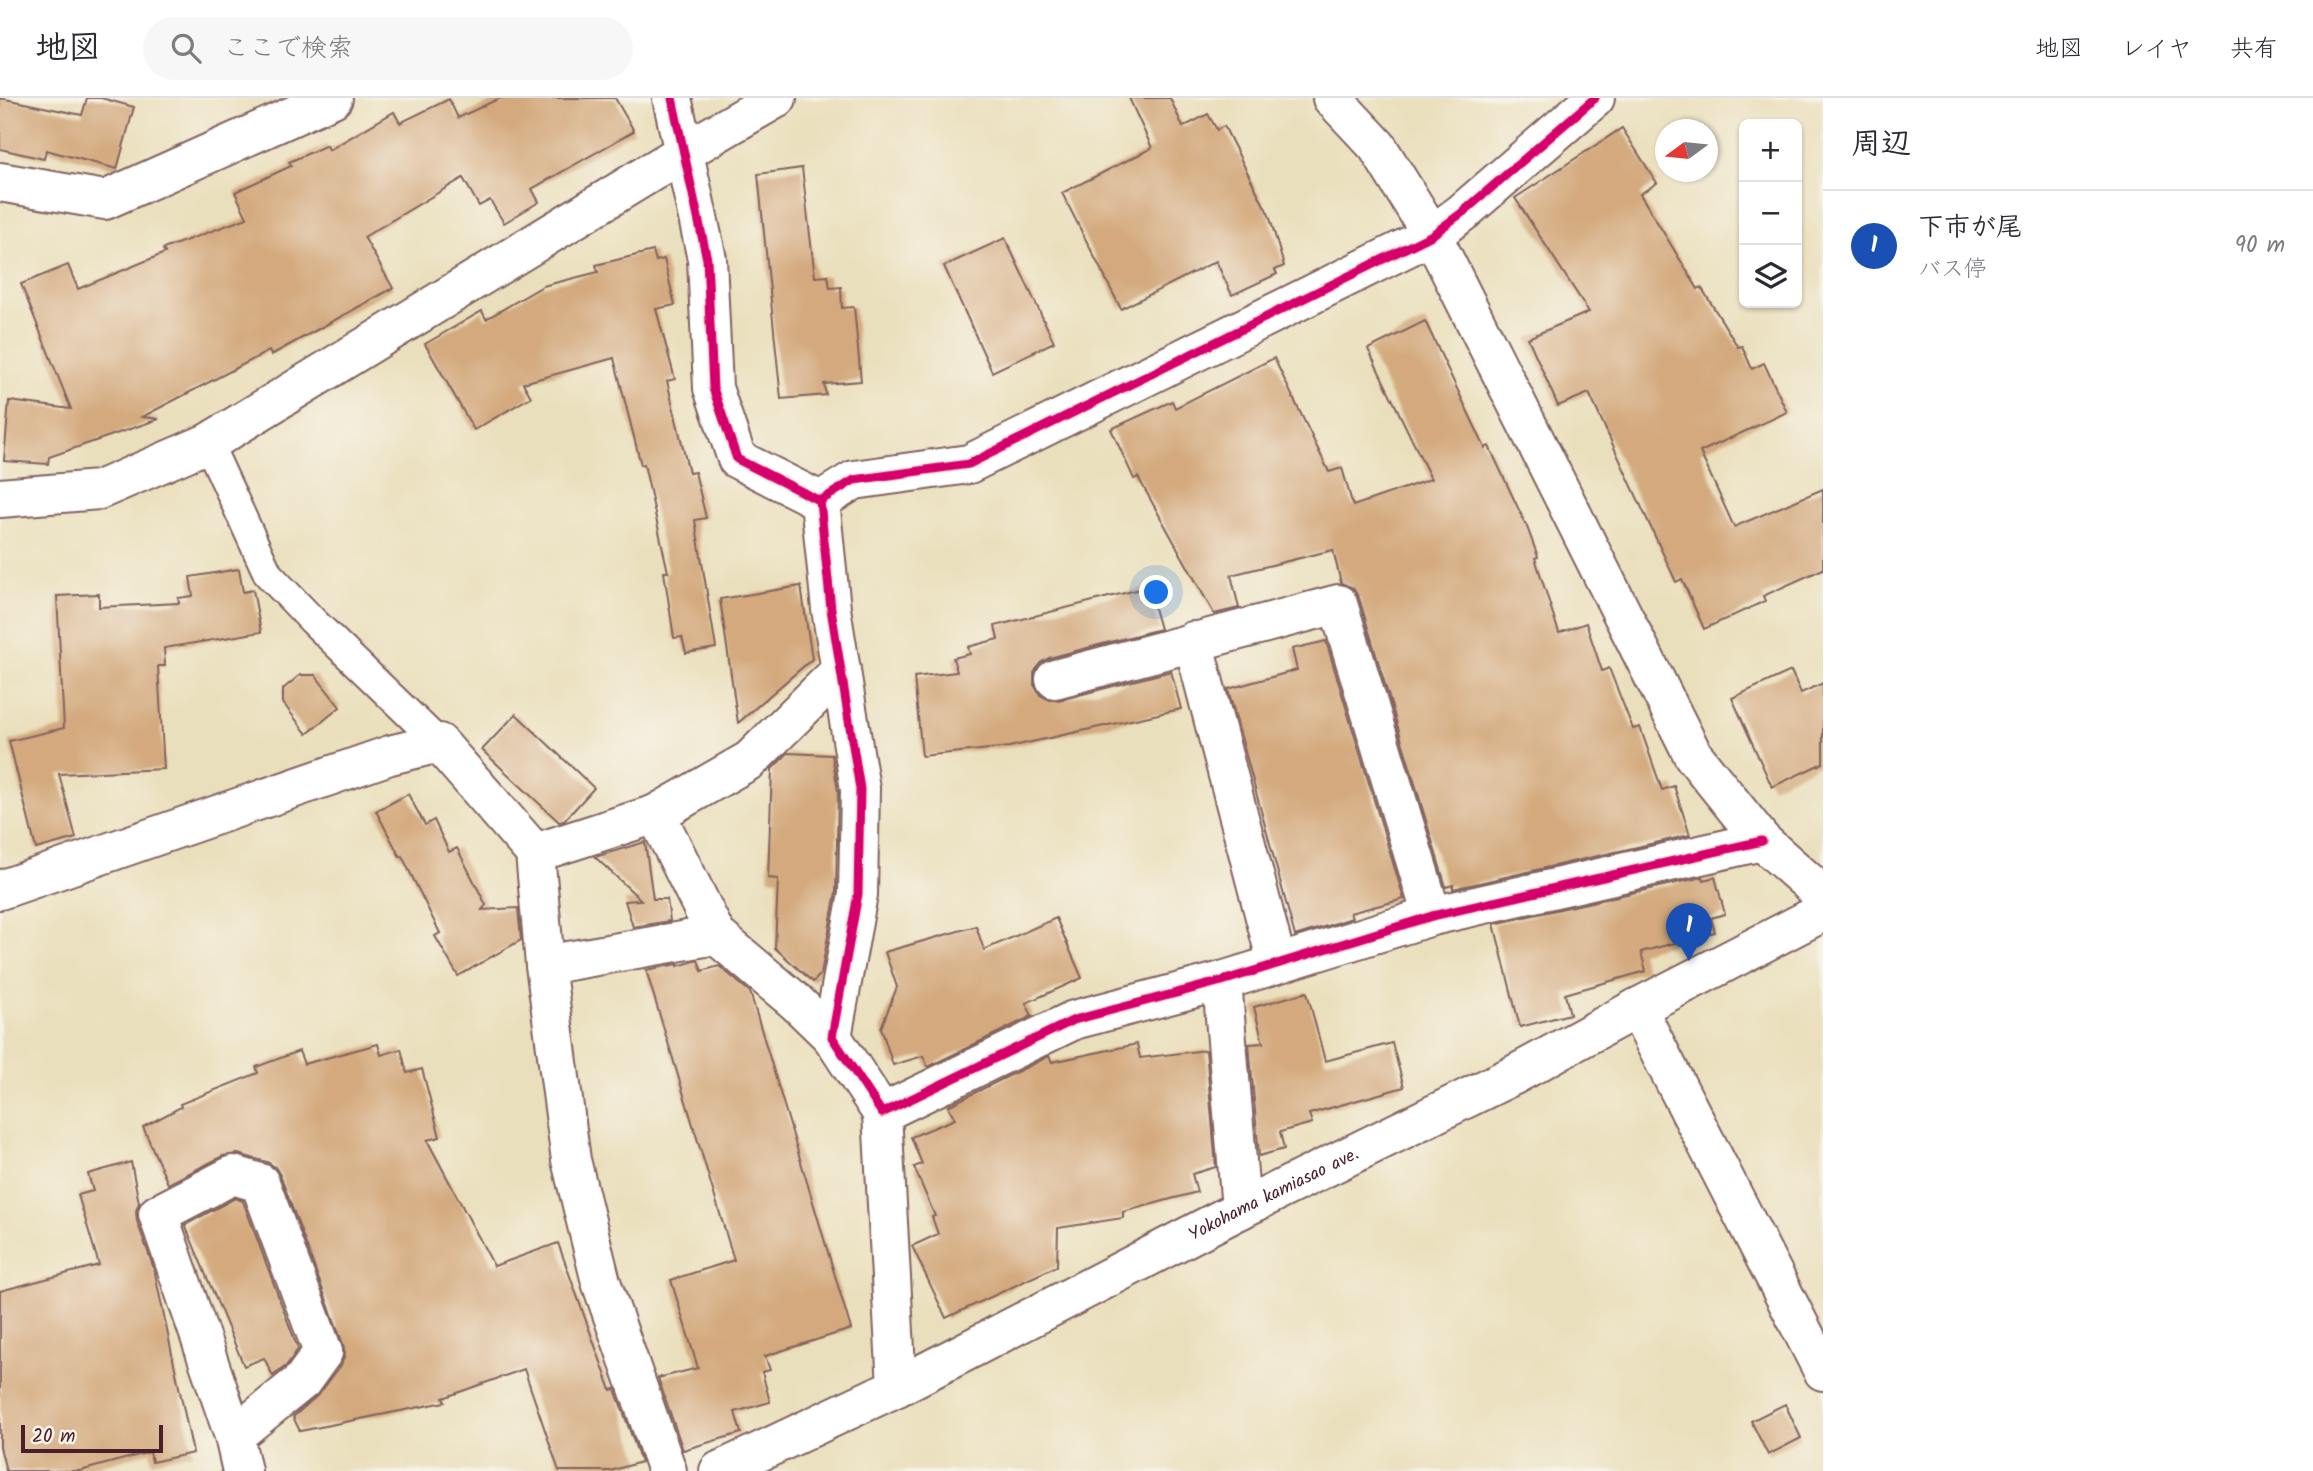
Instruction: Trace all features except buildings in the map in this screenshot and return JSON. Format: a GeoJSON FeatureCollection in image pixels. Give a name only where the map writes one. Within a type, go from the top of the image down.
{"type":"FeatureCollection","features":[{"type":"Feature","properties":{"kind":"street"},"geometry":{"type":"LineString","coordinates":[[0,182],[105,200],[333,98]]}},
{"type":"Feature","properties":{"kind":"street"},"geometry":{"type":"LineString","coordinates":[[671,98],[707,260],[713,388],[737,458],[820,501]]}},
{"type":"Feature","properties":{"kind":"street"},"geometry":{"type":"LineString","coordinates":[[0,498],[99,490],[208,443],[777,98]]}},
{"type":"Feature","properties":{"kind":"street"},"geometry":{"type":"LineString","coordinates":[[1332,98],[1377,146],[1432,235],[1693,755],[1762,841],[1823,895]]}},
{"type":"Feature","properties":{"kind":"street"},"geometry":{"type":"LineString","coordinates":[[820,501],[854,480],[969,464],[1432,235],[1463,212],[1595,98]]}},
{"type":"Feature","properties":{"kind":"street"},"geometry":{"type":"LineString","coordinates":[[820,501],[831,609],[860,789],[858,894],[832,1037]]}},
{"type":"Feature","properties":{"kind":"street"},"geometry":{"type":"LineString","coordinates":[[1055,679],[1338,604],[1432,916]]}},
{"type":"Feature","properties":{"kind":"street"},"geometry":{"type":"LineString","coordinates":[[1193,641],[1277,963]]}},
{"type":"Feature","properties":{"kind":"street"},"geometry":{"type":"LineString","coordinates":[[535,853],[656,814],[750,760],[841,670]]}},
{"type":"Feature","properties":{"kind":"street"},"geometry":{"type":"LineString","coordinates":[[0,890],[390,755],[439,743],[535,853],[545,965],[571,1160],[601,1282],[667,1471]]}},
{"type":"Feature","properties":{"kind":"street"},"geometry":{"type":"LineString","coordinates":[[656,814],[716,935],[796,1002],[832,1037],[882,1113],[897,1388]]}},
{"type":"Feature","properties":{"kind":"street"},"geometry":{"type":"LineString","coordinates":[[882,1113],[1074,1020],[1222,981],[1432,916],[1762,841]]}},
{"type":"Feature","properties":{"kind":"street","name":"Yokohama kamiasao ave."},"geometry":{"type":"LineString","coordinates":[[744,1465],[1241,1209],[1512,1076],[1823,912]]}},
{"type":"Feature","properties":{"kind":"street"},"geometry":{"type":"LineString","coordinates":[[545,965],[716,935]]}},
{"type":"Feature","properties":{"kind":"street"},"geometry":{"type":"LineString","coordinates":[[1222,981],[1241,1209]]}},
{"type":"Feature","properties":{"kind":"street"},"geometry":{"type":"LineString","coordinates":[[1637,1008],[1823,1371]]}},
{"type":"Feature","properties":{"kind":"street"},"geometry":{"type":"LineString","coordinates":[[233,1175],[260,1182],[323,1352],[302,1381],[238,1454],[158,1214],[233,1175]]}},
{"type":"Feature","properties":{"kind":"lane"},"geometry":{"type":"LineString","coordinates":[[208,443],[268,574],[439,743]]}},
{"type":"Feature","properties":{"kind":"cycle path"},"geometry":{"type":"LineString","coordinates":[[672,98],[707,259],[713,388],[737,459],[820,501],[854,480],[969,464],[1432,235],[1463,212],[1595,98]]}},
{"type":"Feature","properties":{"kind":"cycle path"},"geometry":{"type":"LineString","coordinates":[[820,501],[831,609],[860,789],[858,894],[832,1037],[882,1113],[1074,1020],[1222,981],[1432,916],[1762,841]]}},
{"type":"Feature","properties":{"kind":"place","name":"下市が尾"},"geometry":{"type":"Point","coordinates":[1689,961]}}]}
